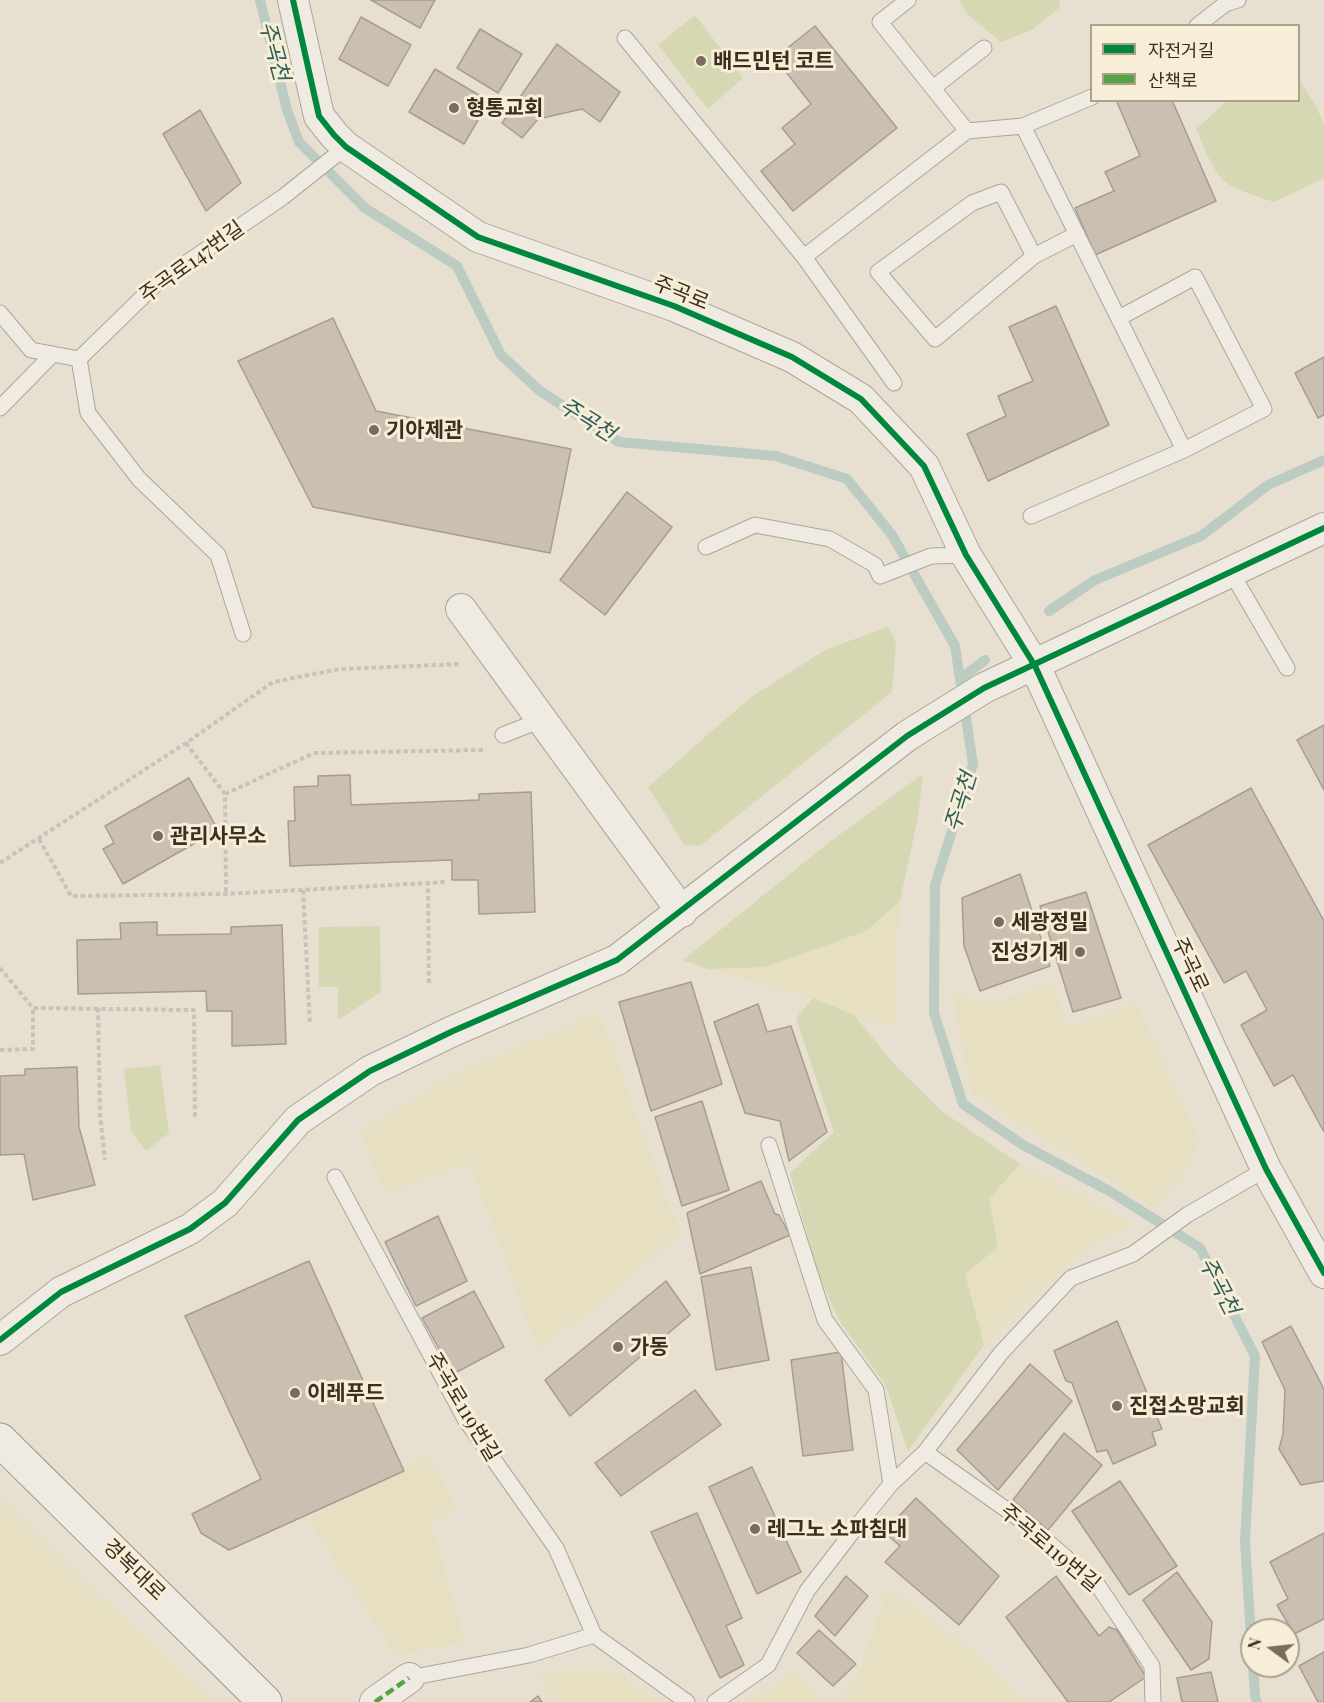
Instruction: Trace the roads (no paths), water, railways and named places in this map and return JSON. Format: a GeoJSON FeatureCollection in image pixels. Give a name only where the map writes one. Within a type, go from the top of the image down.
{"type":"FeatureCollection","features":[{"type":"Feature","properties":{"kind":"street","name":"주곡로"},"geometry":{"type":"LineString","coordinates":[[293,0],[320,116],[333,135],[346,147],[478,237],[674,306],[792,357],[861,399],[924,466],[966,555],[1035,666],[1266,1169],[1324,1273]]}},
{"type":"Feature","properties":{"kind":"street"},"geometry":{"type":"LineString","coordinates":[[0,1340],[61,1292],[190,1229],[225,1203],[298,1120],[370,1071],[453,1031],[617,960],[907,736],[984,688],[1035,666],[1324,528]]}},
{"type":"Feature","properties":{"kind":"street"},"geometry":{"type":"LineString","coordinates":[[460,609],[682,912]]}},
{"type":"Feature","properties":{"kind":"street","name":"경복대로"},"geometry":{"type":"LineString","coordinates":[[0,1440],[265,1702]]}},
{"type":"Feature","properties":{"kind":"street"},"geometry":{"type":"LineString","coordinates":[[375,1702],[409,1678]]}},
{"type":"Feature","properties":{"kind":"lane"},"geometry":{"type":"LineString","coordinates":[[908,0],[880,22],[967,131]]}},
{"type":"Feature","properties":{"kind":"lane"},"geometry":{"type":"LineString","coordinates":[[1200,24],[1225,4],[1238,0]]}},
{"type":"Feature","properties":{"kind":"lane"},"geometry":{"type":"LineString","coordinates":[[625,38],[804,256],[894,382]]}},
{"type":"Feature","properties":{"kind":"lane"},"geometry":{"type":"LineString","coordinates":[[933,88],[984,48]]}},
{"type":"Feature","properties":{"kind":"lane"},"geometry":{"type":"LineString","coordinates":[[804,256],[967,131],[1023,126],[1090,98]]}},
{"type":"Feature","properties":{"kind":"lane"},"geometry":{"type":"LineString","coordinates":[[1023,126],[1184,450]]}},
{"type":"Feature","properties":{"kind":"lane","name":"주곡로147번길"},"geometry":{"type":"LineString","coordinates":[[79,360],[157,283],[305,180],[346,147]]}},
{"type":"Feature","properties":{"kind":"lane"},"geometry":{"type":"LineString","coordinates":[[1034,256],[1001,192],[972,203],[878,272],[935,339],[1034,256],[1077,234]]}},
{"type":"Feature","properties":{"kind":"lane"},"geometry":{"type":"LineString","coordinates":[[1031,516],[1184,450],[1264,409],[1195,277],[1119,318]]}},
{"type":"Feature","properties":{"kind":"lane"},"geometry":{"type":"LineString","coordinates":[[0,313],[31,350],[79,360],[88,413],[139,479],[218,555],[243,634]]}},
{"type":"Feature","properties":{"kind":"lane"},"geometry":{"type":"LineString","coordinates":[[0,408],[53,354]]}},
{"type":"Feature","properties":{"kind":"lane"},"geometry":{"type":"LineString","coordinates":[[706,547],[755,525],[830,539],[875,566],[880,576],[931,556],[966,555]]}},
{"type":"Feature","properties":{"kind":"lane"},"geometry":{"type":"LineString","coordinates":[[1232,572],[1287,668]]}},
{"type":"Feature","properties":{"kind":"lane"},"geometry":{"type":"LineString","coordinates":[[503,735],[541,720]]}},
{"type":"Feature","properties":{"kind":"lane"},"geometry":{"type":"LineString","coordinates":[[769,1145],[825,1320],[876,1390],[891,1484]]}},
{"type":"Feature","properties":{"kind":"lane"},"geometry":{"type":"LineString","coordinates":[[715,1702],[768,1665],[807,1591],[891,1484],[925,1452],[1001,1353],[1071,1278],[1133,1254],[1187,1215],[1266,1169]]}},
{"type":"Feature","properties":{"kind":"lane","name":"주곡로119번길"},"geometry":{"type":"LineString","coordinates":[[334,1177],[465,1419],[556,1548],[594,1635]]}},
{"type":"Feature","properties":{"kind":"lane","name":"주곡로119번길"},"geometry":{"type":"LineString","coordinates":[[925,1452],[1028,1525],[1097,1584],[1152,1666],[1154,1702]]}},
{"type":"Feature","properties":{"kind":"lane"},"geometry":{"type":"LineString","coordinates":[[409,1678],[529,1655],[594,1635],[687,1702]]}},
{"type":"Feature","properties":{"kind":"waterway","name":"주곡천"},"geometry":{"type":"LineString","coordinates":[[260,0],[287,110],[299,142],[365,208],[457,266],[501,355],[540,391],[619,442],[776,456],[847,479],[892,535],[955,646],[973,764],[935,885],[934,1013],[963,1104],[1023,1145],[1111,1192],[1200,1248],[1255,1356],[1245,1541],[1250,1618]]}},
{"type":"Feature","properties":{"kind":"waterway"},"geometry":{"type":"LineString","coordinates":[[1049,611],[1095,580],[1201,536],[1268,485],[1324,460]]}},
{"type":"Feature","properties":{"kind":"waterway"},"geometry":{"type":"LineString","coordinates":[[960,679],[985,660]]}},
{"type":"Feature","properties":{"kind":"waterway","name":"주곡천"},"geometry":{"type":"LineString","coordinates":[[1254,1678],[1257,1702]]}},
{"type":"Feature","properties":{"kind":"place","name":"배드민턴 코트"},"geometry":{"type":"Point","coordinates":[701,61]}},
{"type":"Feature","properties":{"kind":"place","name":"형통교회"},"geometry":{"type":"Point","coordinates":[454,108]}},
{"type":"Feature","properties":{"kind":"place","name":"기아제관"},"geometry":{"type":"Point","coordinates":[374,430]}},
{"type":"Feature","properties":{"kind":"place","name":"관리사무소"},"geometry":{"type":"Point","coordinates":[158,836]}},
{"type":"Feature","properties":{"kind":"place","name":"세광정밀"},"geometry":{"type":"Point","coordinates":[999,922]}},
{"type":"Feature","properties":{"kind":"place","name":"진성기계"},"geometry":{"type":"Point","coordinates":[1080,952]}},
{"type":"Feature","properties":{"kind":"place","name":"가동"},"geometry":{"type":"Point","coordinates":[618,1347]}},
{"type":"Feature","properties":{"kind":"place","name":"이레푸드"},"geometry":{"type":"Point","coordinates":[295,1393]}},
{"type":"Feature","properties":{"kind":"place","name":"진접소망교회"},"geometry":{"type":"Point","coordinates":[1117,1406]}},
{"type":"Feature","properties":{"kind":"place","name":"레그노 소파침대"},"geometry":{"type":"Point","coordinates":[755,1529]}}]}
